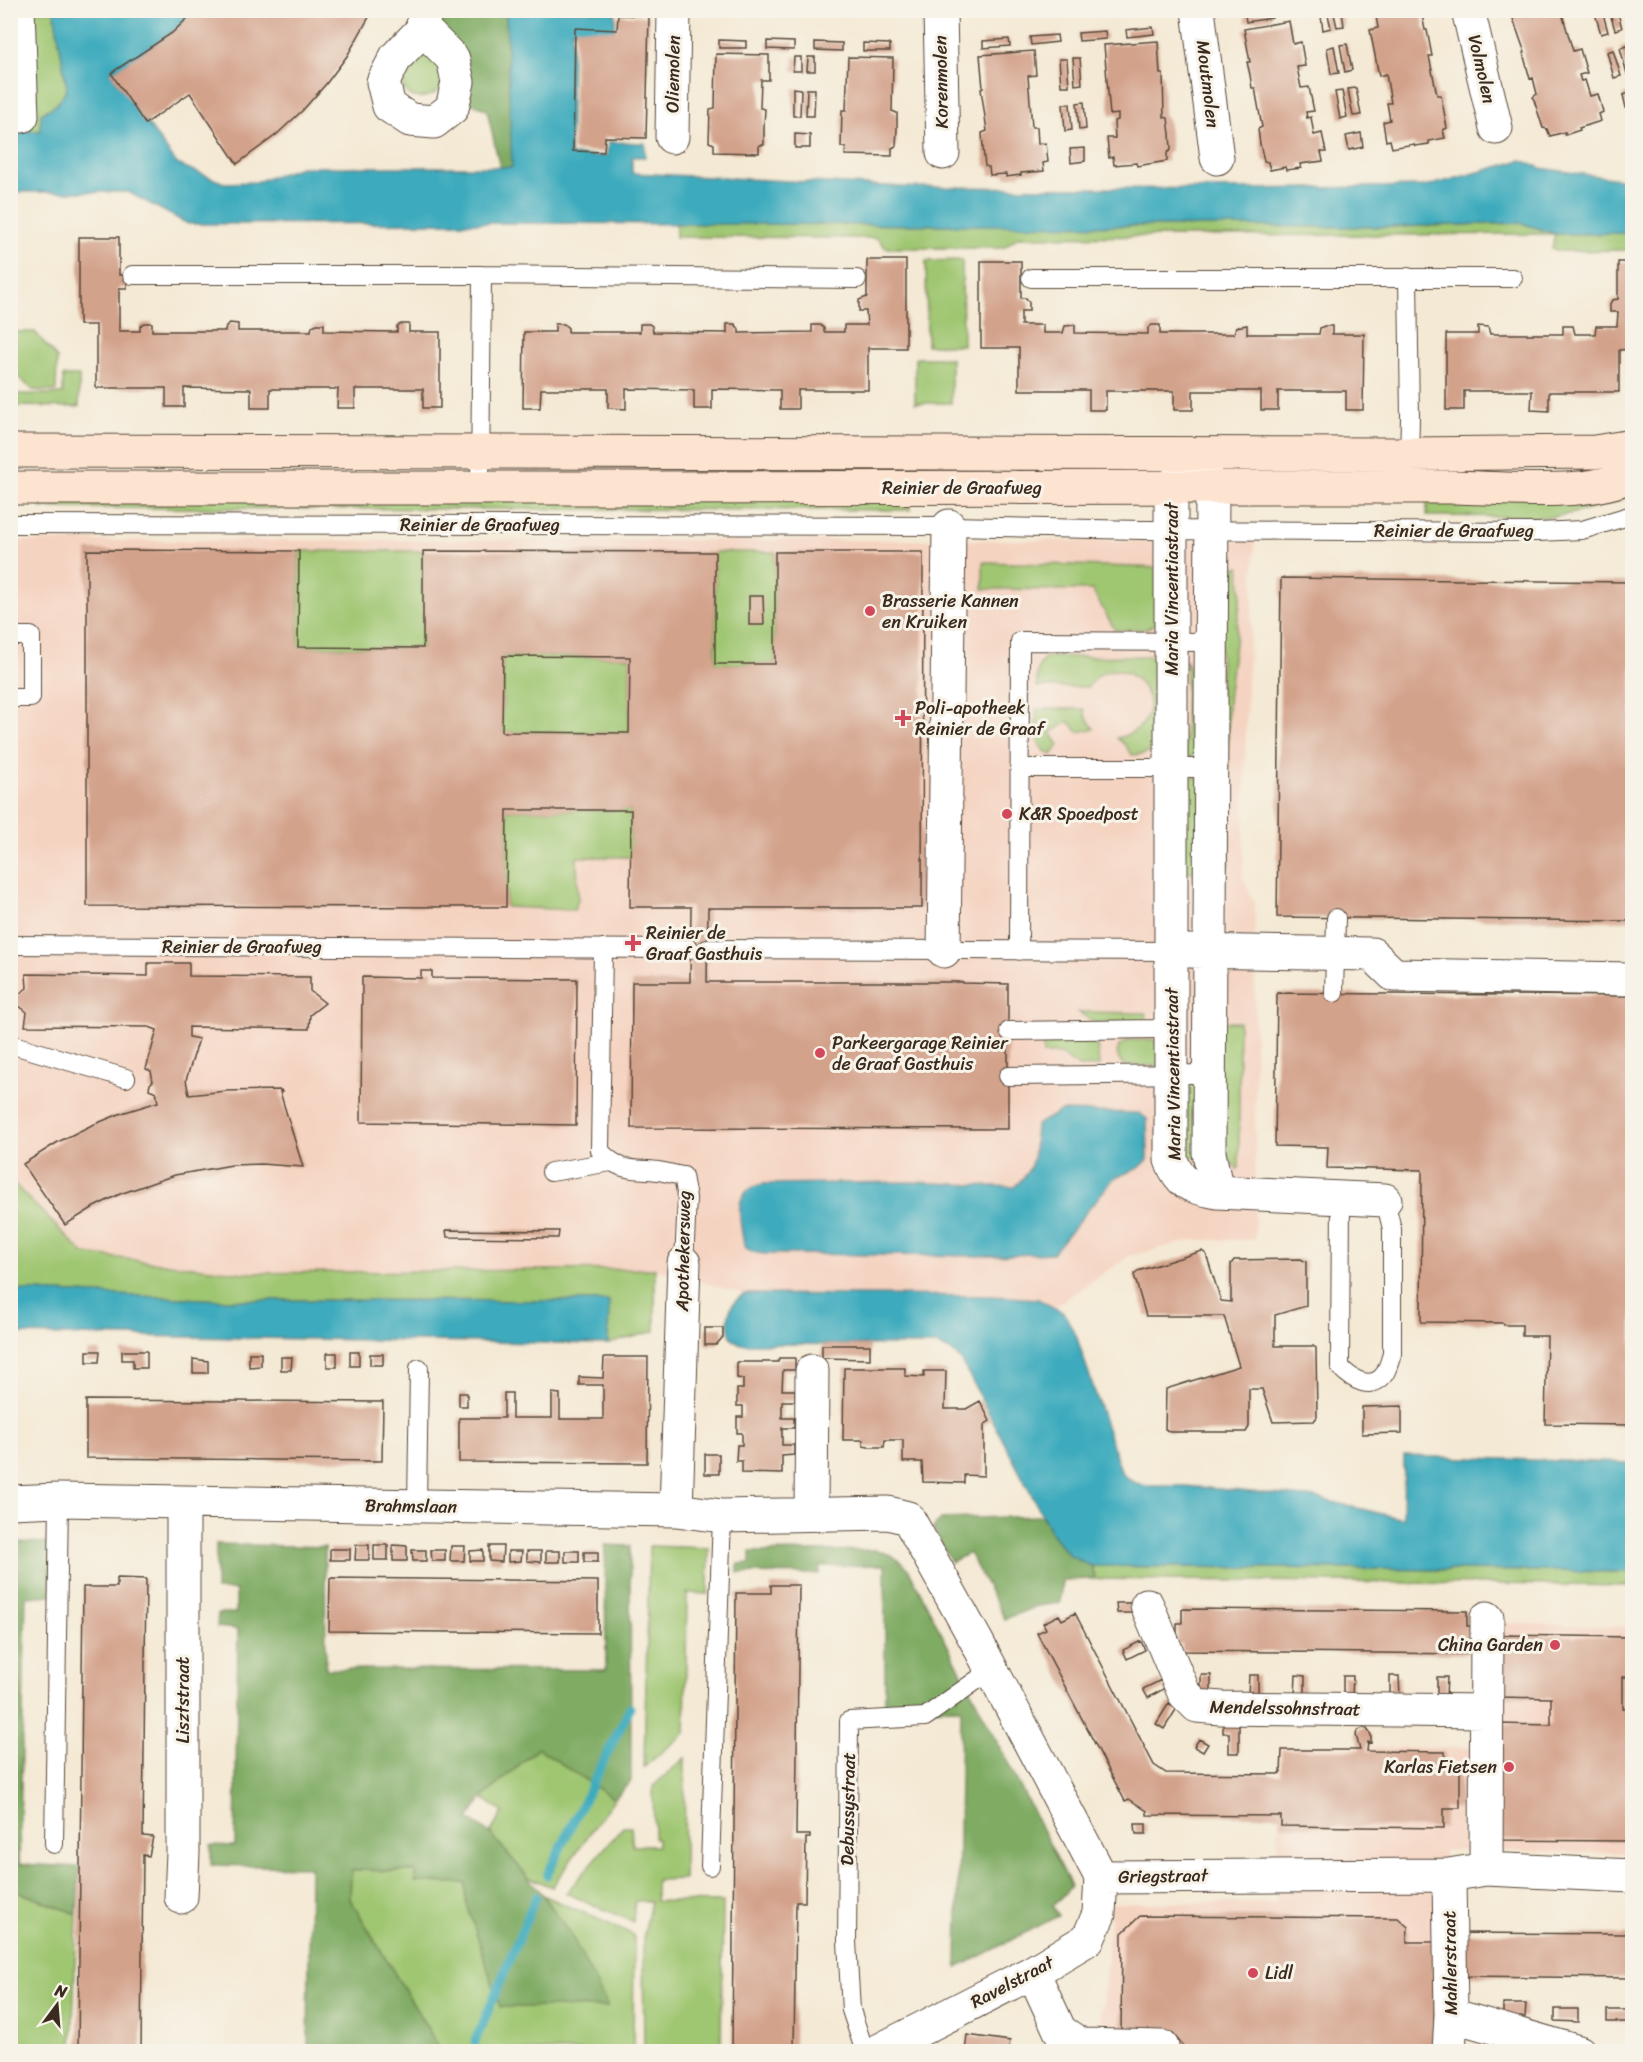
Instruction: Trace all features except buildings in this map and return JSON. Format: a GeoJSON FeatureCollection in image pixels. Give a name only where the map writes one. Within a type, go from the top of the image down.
{"type":"FeatureCollection","features":[{"type":"Feature","properties":{"kind":"main road","name":"Reinier de Graafweg"},"geometry":{"type":"LineString","coordinates":[[10,452],[1409,454],[1595,452],[1632,446]]}},
{"type":"Feature","properties":{"kind":"main road","name":"Reinier de Graafweg"},"geometry":{"type":"LineString","coordinates":[[10,488],[1171,489],[1408,487],[1578,489],[1624,479],[1632,475]]}},
{"type":"Feature","properties":{"kind":"street"},"geometry":{"type":"LineString","coordinates":[[18,10],[22,116]]}},
{"type":"Feature","properties":{"kind":"street","name":"Oliemolen"},"geometry":{"type":"LineString","coordinates":[[672,137],[674,10]]}},
{"type":"Feature","properties":{"kind":"street","name":"Korenmolen"},"geometry":{"type":"LineString","coordinates":[[940,10],[943,153]]}},
{"type":"Feature","properties":{"kind":"street","name":"Moutmolen"},"geometry":{"type":"LineString","coordinates":[[1198,10],[1217,158]]}},
{"type":"Feature","properties":{"kind":"street","name":"Volmolen"},"geometry":{"type":"LineString","coordinates":[[1468,10],[1496,128]]}},
{"type":"Feature","properties":{"kind":"street","name":"Maria Vincentiastraat"},"geometry":{"type":"LineString","coordinates":[[1217,1192],[1209,1153],[1212,488],[1194,454],[1171,489],[1172,996],[1169,1021],[1171,1160],[1181,1181],[1194,1187],[1217,1192],[1385,1200]]}},
{"type":"Feature","properties":{"kind":"street"},"geometry":{"type":"LineString","coordinates":[[944,951],[949,526]]}},
{"type":"Feature","properties":{"kind":"street"},"geometry":{"type":"LineString","coordinates":[[1172,951],[1372,954],[1394,975],[1632,979]]}},
{"type":"Feature","properties":{"kind":"street","name":"Apothekersweg"},"geometry":{"type":"LineString","coordinates":[[676,1510],[684,1263]]}},
{"type":"Feature","properties":{"kind":"street"},"geometry":{"type":"LineString","coordinates":[[811,1514],[812,1371]]}},
{"type":"Feature","properties":{"kind":"street","name":"Brahmslaan"},"geometry":{"type":"LineString","coordinates":[[10,1502],[59,1500],[676,1510],[722,1516],[888,1513],[908,1518]]}},
{"type":"Feature","properties":{"kind":"street","name":"Lisztstraat"},"geometry":{"type":"LineString","coordinates":[[181,1897],[183,1502]]}},
{"type":"Feature","properties":{"kind":"street","name":"Griegstraat"},"geometry":{"type":"LineString","coordinates":[[908,1518],[1101,1877],[1449,1875],[1486,1869],[1632,1876]]}},
{"type":"Feature","properties":{"kind":"street","name":"Mendelssohnstraat"},"geometry":{"type":"LineString","coordinates":[[1147,1605],[1184,1693],[1197,1706],[1486,1710]]}},
{"type":"Feature","properties":{"kind":"street"},"geometry":{"type":"LineString","coordinates":[[1486,1869],[1487,1618]]}},
{"type":"Feature","properties":{"kind":"street","name":"Mahlerstraat"},"geometry":{"type":"LineString","coordinates":[[1449,1875],[1451,2015],[1449,2052]]}},
{"type":"Feature","properties":{"kind":"street","name":"Ravelstraat"},"geometry":{"type":"LineString","coordinates":[[876,2052],[1033,1972],[1088,1939],[1099,1914],[1101,1877]]}},
{"type":"Feature","properties":{"kind":"street"},"geometry":{"type":"LineString","coordinates":[[1033,1972],[1060,2031],[1081,2045],[1165,2050]]}},
{"type":"Feature","properties":{"kind":"street"},"geometry":{"type":"LineString","coordinates":[[1451,2015],[1579,2052]]}},
{"type":"Feature","properties":{"kind":"lane"},"geometry":{"type":"LineString","coordinates":[[132,275],[482,275],[857,279]]}},
{"type":"Feature","properties":{"kind":"lane"},"geometry":{"type":"LineString","coordinates":[[480,487],[482,275]]}},
{"type":"Feature","properties":{"kind":"lane"},"geometry":{"type":"LineString","coordinates":[[1031,278],[1513,278]]}},
{"type":"Feature","properties":{"kind":"lane"},"geometry":{"type":"LineString","coordinates":[[1408,278],[1408,487]]}},
{"type":"Feature","properties":{"kind":"lane","name":"Reinier de Graafweg"},"geometry":{"type":"LineString","coordinates":[[10,524],[949,526],[1538,532],[1582,530],[1632,515]]}},
{"type":"Feature","properties":{"kind":"lane"},"geometry":{"type":"LineString","coordinates":[[10,636],[31,636],[31,698],[10,698]]}},
{"type":"Feature","properties":{"kind":"lane"},"geometry":{"type":"LineString","coordinates":[[1019,951],[1020,641],[1213,642]]}},
{"type":"Feature","properties":{"kind":"lane"},"geometry":{"type":"LineString","coordinates":[[1019,768],[1212,768]]}},
{"type":"Feature","properties":{"kind":"lane"},"geometry":{"type":"LineString","coordinates":[[1334,993],[1336,918]]}},
{"type":"Feature","properties":{"kind":"lane","name":"Reinier de Graafweg"},"geometry":{"type":"LineString","coordinates":[[10,945],[1172,951]]}},
{"type":"Feature","properties":{"kind":"lane"},"geometry":{"type":"LineString","coordinates":[[603,948],[600,1151],[610,1162]]}},
{"type":"Feature","properties":{"kind":"lane"},"geometry":{"type":"LineString","coordinates":[[1009,1031],[1156,1029],[1169,1021]]}},
{"type":"Feature","properties":{"kind":"lane"},"geometry":{"type":"LineString","coordinates":[[10,1044],[126,1078]]}},
{"type":"Feature","properties":{"kind":"lane"},"geometry":{"type":"LineString","coordinates":[[1008,1076],[1171,1076],[1195,1074],[1210,1065]]}},
{"type":"Feature","properties":{"kind":"lane"},"geometry":{"type":"LineString","coordinates":[[550,1172],[610,1162]]}},
{"type":"Feature","properties":{"kind":"lane","name":"Apothekersweg"},"geometry":{"type":"LineString","coordinates":[[610,1162],[627,1170],[659,1171],[683,1176],[687,1198],[684,1263]]}},
{"type":"Feature","properties":{"kind":"lane"},"geometry":{"type":"LineString","coordinates":[[1341,1198],[1340,1367],[1348,1376],[1361,1383],[1374,1383],[1385,1374],[1392,1354],[1392,1229],[1385,1200]]}},
{"type":"Feature","properties":{"kind":"lane"},"geometry":{"type":"LineString","coordinates":[[417,1506],[419,1368]]}},
{"type":"Feature","properties":{"kind":"lane"},"geometry":{"type":"LineString","coordinates":[[54,1844],[59,1500]]}},
{"type":"Feature","properties":{"kind":"lane"},"geometry":{"type":"LineString","coordinates":[[710,1866],[722,1516]]}},
{"type":"Feature","properties":{"kind":"lane","name":"Debussystraat"},"geometry":{"type":"LineString","coordinates":[[865,2052],[851,2010],[847,1942],[849,1721],[925,1717],[991,1670]]}},
{"type":"Feature","properties":{"kind":"shaded area","name":"Reinier de Graaf Gasthuis"},"geometry":{"type":"Polygon","coordinates":[[[10,541],[1255,541],[1247,680],[1243,878],[1255,904],[1255,1240],[1193,1240],[1129,1256],[1054,1307],[1038,1299],[991,1296],[745,1294],[655,1269],[245,1273],[84,1254],[11,1180],[10,541]]]}},
{"type":"Feature","properties":{"kind":"shaded area"},"geometry":{"type":"Polygon","coordinates":[[[1492,1623],[1632,1627],[1632,1853],[1444,1850],[1446,2020],[1212,2052],[1099,2045],[1112,1903],[1276,1903],[1280,1747],[1491,1748],[1492,1623]]]}},
{"type":"Feature","properties":{"kind":"green space"},"geometry":{"type":"Polygon","coordinates":[[[498,10],[506,13],[513,167],[500,168],[487,110],[464,100],[440,26],[440,11],[498,10]]]}},
{"type":"Feature","properties":{"kind":"green space"},"geometry":{"type":"Polygon","coordinates":[[[26,11],[54,11],[67,89],[57,104],[41,114],[40,131],[28,130],[26,11]]]}},
{"type":"Feature","properties":{"kind":"green space"},"geometry":{"type":"Polygon","coordinates":[[[418,55],[426,55],[443,67],[441,88],[431,95],[419,98],[408,94],[402,81],[402,68],[418,55]]]}},
{"type":"Feature","properties":{"kind":"green space"},"geometry":{"type":"Polygon","coordinates":[[[676,223],[1389,227],[1521,223],[1556,234],[1632,233],[1632,250],[1559,251],[1552,248],[1555,234],[1018,237],[1003,248],[886,248],[877,238],[676,237],[676,223]]]}},
{"type":"Feature","properties":{"kind":"green space"},"geometry":{"type":"Polygon","coordinates":[[[962,260],[963,345],[927,345],[926,261],[962,260]]]}},
{"type":"Feature","properties":{"kind":"green space"},"geometry":{"type":"Polygon","coordinates":[[[11,332],[35,332],[57,358],[56,391],[33,390],[11,371],[11,332]]]}},
{"type":"Feature","properties":{"kind":"green space"},"geometry":{"type":"Polygon","coordinates":[[[915,358],[951,358],[951,403],[915,403],[915,358]]]}},
{"type":"Feature","properties":{"kind":"green space"},"geometry":{"type":"Polygon","coordinates":[[[63,376],[79,376],[79,407],[11,406],[11,394],[63,394],[63,376]]]}},
{"type":"Feature","properties":{"kind":"green space"},"geometry":{"type":"Polygon","coordinates":[[[1632,486],[1632,495],[1622,499],[1593,509],[1552,517],[1427,516],[1427,498],[1632,486]]]}},
{"type":"Feature","properties":{"kind":"green space"},"geometry":{"type":"Polygon","coordinates":[[[59,497],[884,497],[910,507],[910,510],[40,507],[59,497]]]}},
{"type":"Feature","properties":{"kind":"green space"},"geometry":{"type":"Polygon","coordinates":[[[299,551],[423,551],[423,648],[298,647],[299,551]]]}},
{"type":"Feature","properties":{"kind":"green space"},"geometry":{"type":"Polygon","coordinates":[[[715,552],[775,552],[775,664],[715,664],[715,552]]]}},
{"type":"Feature","properties":{"kind":"green space"},"geometry":{"type":"Polygon","coordinates":[[[983,562],[1164,568],[1157,623],[1146,629],[1115,630],[1092,590],[983,589],[983,562]]]}},
{"type":"Feature","properties":{"kind":"green space"},"geometry":{"type":"Polygon","coordinates":[[[1219,567],[1240,567],[1241,594],[1228,700],[1229,864],[1224,871],[1219,567]]]}},
{"type":"Feature","properties":{"kind":"green space"},"geometry":{"type":"Polygon","coordinates":[[[503,656],[630,657],[629,733],[502,732],[503,656]]]}},
{"type":"Feature","properties":{"kind":"green space"},"geometry":{"type":"Polygon","coordinates":[[[1161,656],[1158,745],[1146,753],[1132,755],[1117,738],[1138,728],[1148,715],[1148,700],[1142,686],[1131,675],[1117,670],[1102,673],[1088,687],[1037,687],[1039,667],[1046,657],[1161,656]]]}},
{"type":"Feature","properties":{"kind":"green space"},"geometry":{"type":"Polygon","coordinates":[[[1186,659],[1191,672],[1192,698],[1198,720],[1198,753],[1185,760],[1186,659]]]}},
{"type":"Feature","properties":{"kind":"green space"},"geometry":{"type":"Polygon","coordinates":[[[1036,709],[1084,709],[1094,729],[1078,732],[1069,721],[1051,733],[1059,745],[1052,755],[1046,752],[1038,742],[1036,709]]]}},
{"type":"Feature","properties":{"kind":"green space"},"geometry":{"type":"Polygon","coordinates":[[[1180,777],[1202,777],[1202,872],[1180,872],[1180,777]]]}},
{"type":"Feature","properties":{"kind":"green space"},"geometry":{"type":"Polygon","coordinates":[[[507,810],[631,810],[631,857],[577,857],[578,900],[574,910],[506,907],[507,810]]]}},
{"type":"Feature","properties":{"kind":"green space"},"geometry":{"type":"Polygon","coordinates":[[[1078,1012],[1146,1013],[1146,1024],[1096,1023],[1078,1012]]]}},
{"type":"Feature","properties":{"kind":"green space"},"geometry":{"type":"Polygon","coordinates":[[[1217,1022],[1239,1022],[1239,1168],[1237,1169],[1222,1153],[1217,1022]]]}},
{"type":"Feature","properties":{"kind":"green space"},"geometry":{"type":"Polygon","coordinates":[[[1089,1040],[1097,1044],[1099,1066],[1079,1067],[1060,1054],[1043,1054],[1043,1041],[1089,1040]]]}},
{"type":"Feature","properties":{"kind":"green space"},"geometry":{"type":"Polygon","coordinates":[[[1129,1040],[1163,1040],[1164,1066],[1124,1065],[1118,1056],[1119,1046],[1129,1040]]]}},
{"type":"Feature","properties":{"kind":"green space"},"geometry":{"type":"Polygon","coordinates":[[[1179,1083],[1201,1083],[1196,1157],[1186,1158],[1179,1083]]]}},
{"type":"Feature","properties":{"kind":"green space"},"geometry":{"type":"Polygon","coordinates":[[[10,1180],[84,1254],[245,1273],[655,1269],[655,1331],[608,1344],[608,1301],[222,1300],[11,1290],[10,1180]]]}},
{"type":"Feature","properties":{"kind":"green space"},"geometry":{"type":"Polygon","coordinates":[[[1042,1516],[1052,1534],[1070,1556],[1092,1566],[1095,1579],[1062,1580],[1060,1603],[1037,1606],[1005,1619],[969,1553],[951,1562],[933,1528],[941,1519],[1042,1516]]]}},
{"type":"Feature","properties":{"kind":"green space"},"geometry":{"type":"Polygon","coordinates":[[[10,1542],[52,1543],[52,1595],[26,1597],[19,1864],[79,1867],[77,1914],[11,1889],[10,1542]]]}},
{"type":"Feature","properties":{"kind":"green space"},"geometry":{"type":"Polygon","coordinates":[[[216,1544],[325,1547],[326,1669],[606,1670],[605,1545],[630,1546],[631,1781],[614,1799],[538,1748],[482,1798],[469,1819],[490,1833],[543,1895],[571,1935],[608,2007],[500,2007],[466,1901],[466,1883],[415,1882],[415,1871],[351,1870],[350,1899],[441,2051],[308,2051],[310,1867],[211,1865],[211,1845],[235,1846],[238,1629],[217,1627],[218,1613],[236,1613],[236,1590],[216,1590],[216,1544]]]}},
{"type":"Feature","properties":{"kind":"green space"},"geometry":{"type":"Polygon","coordinates":[[[649,1546],[709,1548],[708,1594],[687,1593],[685,1733],[644,1767],[649,1546]]]}},
{"type":"Feature","properties":{"kind":"green space"},"geometry":{"type":"Polygon","coordinates":[[[876,1550],[893,1556],[908,1568],[1071,1886],[1053,1906],[1058,1916],[957,1968],[961,1708],[885,1709],[885,1565],[820,1566],[819,1574],[738,1573],[738,1564],[750,1563],[750,1552],[876,1550]]]}},
{"type":"Feature","properties":{"kind":"green space"},"geometry":{"type":"Polygon","coordinates":[[[1092,1566],[1632,1572],[1632,1586],[1095,1579],[1092,1566]]]}},
{"type":"Feature","properties":{"kind":"green space"},"geometry":{"type":"Polygon","coordinates":[[[538,1748],[614,1799],[552,1887],[528,1877],[490,1833],[503,1812],[482,1798],[538,1748]]]}},
{"type":"Feature","properties":{"kind":"green space"},"geometry":{"type":"Polygon","coordinates":[[[685,1758],[684,1879],[656,1880],[656,1901],[723,1902],[721,2051],[644,2051],[643,1939],[651,1901],[635,1901],[633,1922],[566,1893],[623,1827],[631,1827],[633,1846],[657,1846],[657,1839],[654,1837],[653,1786],[685,1758]]]}},
{"type":"Feature","properties":{"kind":"green space"},"geometry":{"type":"Polygon","coordinates":[[[351,1870],[415,1871],[415,1882],[466,1883],[571,1935],[543,1895],[634,1935],[633,2051],[441,2051],[350,1899],[351,1870]]]}},
{"type":"Feature","properties":{"kind":"green space"},"geometry":{"type":"Polygon","coordinates":[[[10,1889],[77,1914],[72,2051],[11,2051],[10,1889]]]}},
{"type":"Feature","properties":{"kind":"water"},"geometry":{"type":"Polygon","coordinates":[[[513,10],[615,11],[615,31],[572,31],[570,155],[607,156],[608,142],[645,143],[645,157],[632,157],[632,173],[904,187],[1252,189],[1428,186],[1522,160],[1540,168],[1632,181],[1632,233],[1556,234],[1521,223],[1389,227],[517,223],[188,224],[128,192],[11,192],[10,131],[40,131],[41,114],[57,104],[67,89],[54,11],[196,11],[172,33],[118,69],[109,71],[177,164],[224,183],[256,182],[301,167],[512,167],[506,13],[513,10]]]}},
{"type":"Feature","properties":{"kind":"water"},"geometry":{"type":"Polygon","coordinates":[[[1061,1111],[1139,1113],[1147,1119],[1148,1160],[1139,1168],[1114,1178],[1053,1253],[993,1256],[766,1254],[757,1253],[744,1246],[740,1217],[741,1200],[745,1193],[763,1184],[915,1182],[1014,1187],[1031,1166],[1036,1125],[1061,1111]]]}},
{"type":"Feature","properties":{"kind":"water"},"geometry":{"type":"Polygon","coordinates":[[[11,1290],[222,1300],[609,1301],[608,1344],[11,1334],[11,1290]]]}},
{"type":"Feature","properties":{"kind":"water"},"geometry":{"type":"Polygon","coordinates":[[[745,1294],[991,1296],[1038,1299],[1064,1313],[1076,1335],[1122,1474],[1133,1482],[1146,1486],[1186,1486],[1316,1498],[1403,1519],[1404,1456],[1632,1463],[1632,1572],[1092,1566],[1070,1556],[1052,1534],[962,1362],[953,1352],[937,1345],[741,1344],[732,1339],[728,1320],[734,1302],[745,1294]]]}},
{"type":"Feature","properties":{"kind":"waterway"},"geometry":{"type":"LineString","coordinates":[[547,1875],[630,1708]]}},
{"type":"Feature","properties":{"kind":"waterway"},"geometry":{"type":"LineString","coordinates":[[475,2042],[536,1897]]}},
{"type":"Feature","properties":{"kind":"place","name":"Brasserie Kannen en Kruiken"},"geometry":{"type":"Point","coordinates":[870,611]}},
{"type":"Feature","properties":{"kind":"place","name":"Poli-apotheek Reinier de Graaf"},"geometry":{"type":"Point","coordinates":[903,718]}},
{"type":"Feature","properties":{"kind":"place","name":"K&R Spoedpost"},"geometry":{"type":"Point","coordinates":[1007,814]}},
{"type":"Feature","properties":{"kind":"place","name":"Reinier de Graaf Gasthuis"},"geometry":{"type":"Point","coordinates":[633,943]}},
{"type":"Feature","properties":{"kind":"place","name":"Parkeergarage Reinier de Graaf Gasthuis"},"geometry":{"type":"Point","coordinates":[820,1053]}},
{"type":"Feature","properties":{"kind":"place","name":"China Garden"},"geometry":{"type":"Point","coordinates":[1555,1645]}},
{"type":"Feature","properties":{"kind":"place","name":"Karlas Fietsen"},"geometry":{"type":"Point","coordinates":[1509,1767]}},
{"type":"Feature","properties":{"kind":"place","name":"Lidl"},"geometry":{"type":"Point","coordinates":[1253,1973]}}]}
